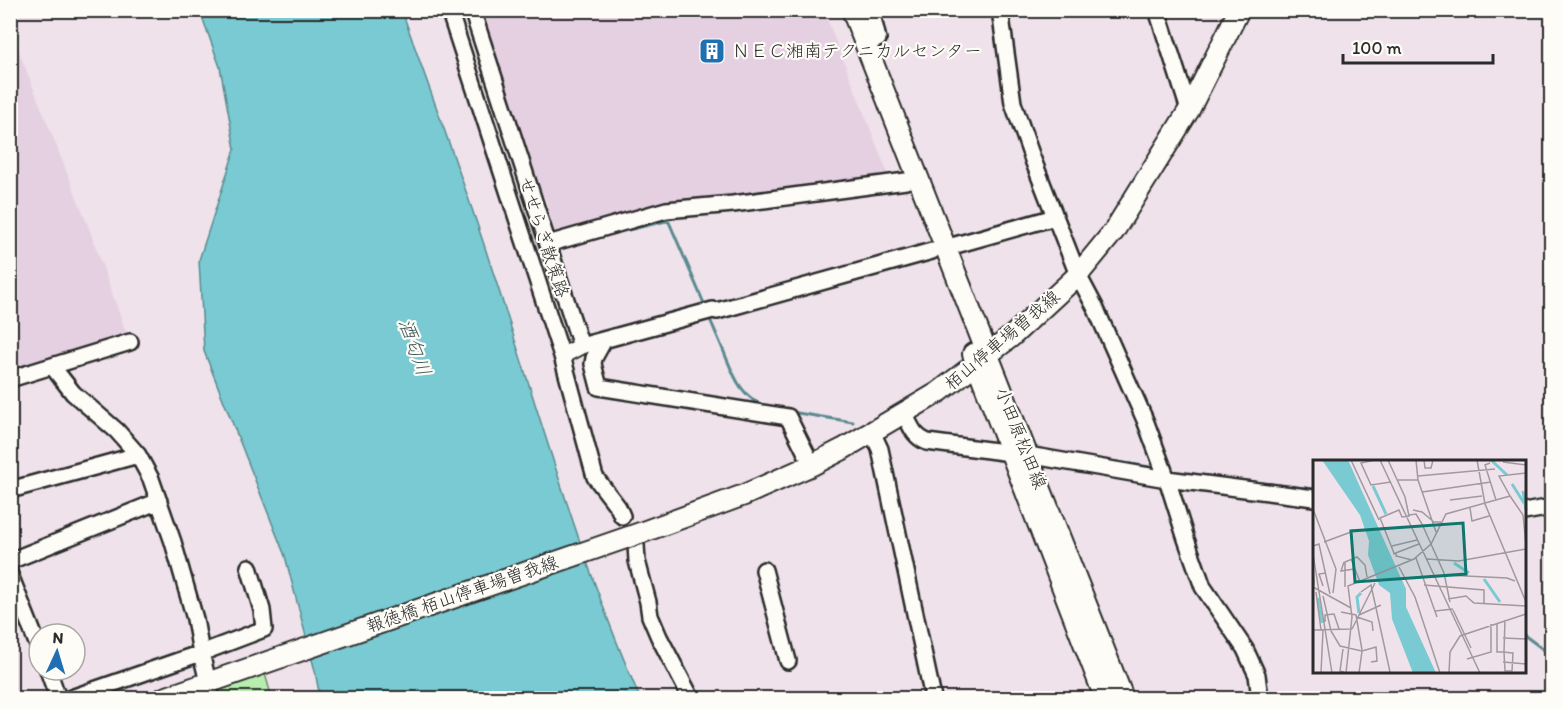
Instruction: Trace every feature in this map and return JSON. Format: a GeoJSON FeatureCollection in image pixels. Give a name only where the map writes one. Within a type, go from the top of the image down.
{"type":"FeatureCollection","features":[{"type":"Feature","properties":{"kind":"main road","name":"小田原松田線"},"geometry":{"type":"LineString","coordinates":[[838,10],[906,181],[938,249]]}},
{"type":"Feature","properties":{"kind":"main road","name":"小田原松田線"},"geometry":{"type":"LineString","coordinates":[[852,10],[938,249],[1019,454],[1123,699]]}},
{"type":"Feature","properties":{"kind":"main road","name":"栢山停車場曽我線"},"geometry":{"type":"LineString","coordinates":[[639,538],[744,495],[843,449],[939,392],[1012,336],[1078,275],[1114,231],[1189,110],[1239,10]]}},
{"type":"Feature","properties":{"kind":"main road","name":"小田原松田線"},"geometry":{"type":"LineString","coordinates":[[1019,454],[1105,699]]}},
{"type":"Feature","properties":{"kind":"main road","name":"報徳橋 栢山停車場曽我線"},"geometry":{"type":"LineString","coordinates":[[164,699],[282,657],[639,538]]}},
{"type":"Feature","properties":{"kind":"street","name":"せせらぎ散策路"},"geometry":{"type":"LineString","coordinates":[[449,10],[562,356],[595,477],[618,507],[622,516]]}},
{"type":"Feature","properties":{"kind":"street"},"geometry":{"type":"LineString","coordinates":[[472,10],[548,244],[566,284],[581,346]]}},
{"type":"Feature","properties":{"kind":"street"},"geometry":{"type":"LineString","coordinates":[[864,42],[878,39],[871,10]]}},
{"type":"Feature","properties":{"kind":"street"},"geometry":{"type":"LineString","coordinates":[[1000,10],[1013,103],[1055,217],[1078,275],[1095,307],[1140,409],[1167,478],[1203,587],[1245,649],[1257,675],[1260,699]]}},
{"type":"Feature","properties":{"kind":"street"},"geometry":{"type":"LineString","coordinates":[[1157,10],[1189,110]]}},
{"type":"Feature","properties":{"kind":"street"},"geometry":{"type":"LineString","coordinates":[[548,244],[623,229],[666,210],[733,204],[906,181]]}},
{"type":"Feature","properties":{"kind":"street"},"geometry":{"type":"LineString","coordinates":[[562,356],[581,346],[717,311],[1055,217]]}},
{"type":"Feature","properties":{"kind":"street"},"geometry":{"type":"LineString","coordinates":[[604,340],[594,358],[599,387],[788,417],[812,465]]}},
{"type":"Feature","properties":{"kind":"street"},"geometry":{"type":"LineString","coordinates":[[10,379],[130,342]]}},
{"type":"Feature","properties":{"kind":"street"},"geometry":{"type":"LineString","coordinates":[[52,366],[73,393],[117,431],[138,455],[151,479],[173,542],[195,619],[207,674]]}},
{"type":"Feature","properties":{"kind":"street"},"geometry":{"type":"LineString","coordinates":[[901,415],[918,438],[927,442],[1313,498]]}},
{"type":"Feature","properties":{"kind":"street"},"geometry":{"type":"LineString","coordinates":[[873,431],[880,449],[933,699]]}},
{"type":"Feature","properties":{"kind":"street"},"geometry":{"type":"LineString","coordinates":[[10,490],[138,455]]}},
{"type":"Feature","properties":{"kind":"street"},"geometry":{"type":"LineString","coordinates":[[10,561],[159,501]]}},
{"type":"Feature","properties":{"kind":"street"},"geometry":{"type":"LineString","coordinates":[[1526,512],[1551,507]]}},
{"type":"Feature","properties":{"kind":"street"},"geometry":{"type":"LineString","coordinates":[[639,538],[637,561],[650,616],[691,699]]}},
{"type":"Feature","properties":{"kind":"street"},"geometry":{"type":"LineString","coordinates":[[71,699],[264,629],[262,610],[249,567]]}},
{"type":"Feature","properties":{"kind":"street"},"geometry":{"type":"LineString","coordinates":[[764,570],[788,661]]}},
{"type":"Feature","properties":{"kind":"street"},"geometry":{"type":"LineString","coordinates":[[10,575],[29,622]]}},
{"type":"Feature","properties":{"kind":"street"},"geometry":{"type":"LineString","coordinates":[[52,682],[58,699]]}},
{"type":"Feature","properties":{"kind":"shaded area"},"geometry":{"type":"Polygon","coordinates":[[[479,11],[824,11],[890,179],[556,236],[546,200],[538,188],[479,11]]]}},
{"type":"Feature","properties":{"kind":"shaded area"},"geometry":{"type":"Polygon","coordinates":[[[10,29],[89,228],[128,338],[10,375],[10,29]]]}},
{"type":"Feature","properties":{"kind":"green space"},"geometry":{"type":"Polygon","coordinates":[[[265,674],[272,698],[215,698],[214,690],[265,674]]]}},
{"type":"Feature","properties":{"kind":"water","name":"酒匂川"},"geometry":{"type":"Polygon","coordinates":[[[200,11],[402,11],[479,229],[578,536],[640,698],[320,698],[285,556],[204,351],[199,260],[235,149],[220,67],[200,11]]]}},
{"type":"Feature","properties":{"kind":"waterway"},"geometry":{"type":"LineString","coordinates":[[541,199],[553,236]]}},
{"type":"Feature","properties":{"kind":"waterway"},"geometry":{"type":"LineString","coordinates":[[628,230],[669,222],[706,308]]}},
{"type":"Feature","properties":{"kind":"waterway"},"geometry":{"type":"LineString","coordinates":[[599,237],[617,233]]}},
{"type":"Feature","properties":{"kind":"waterway"},"geometry":{"type":"LineString","coordinates":[[709,317],[741,387],[752,399],[767,407]]}},
{"type":"Feature","properties":{"kind":"waterway"},"geometry":{"type":"LineString","coordinates":[[791,412],[853,422]]}},
{"type":"Feature","properties":{"kind":"waterway"},"geometry":{"type":"LineString","coordinates":[[927,434],[949,437]]}},
{"type":"Feature","properties":{"kind":"waterway"},"geometry":{"type":"LineString","coordinates":[[1097,459],[1150,467]]}},
{"type":"Feature","properties":{"kind":"waterway"},"geometry":{"type":"LineString","coordinates":[[1192,475],[1313,489]]}},
{"type":"Feature","properties":{"kind":"waterway"},"geometry":{"type":"LineString","coordinates":[[1526,636],[1552,656]]}},
{"type":"Feature","properties":{"kind":"place","name":"ＮＥＣ湘南テクニカルセンター"},"geometry":{"type":"Point","coordinates":[712,51]}}]}
